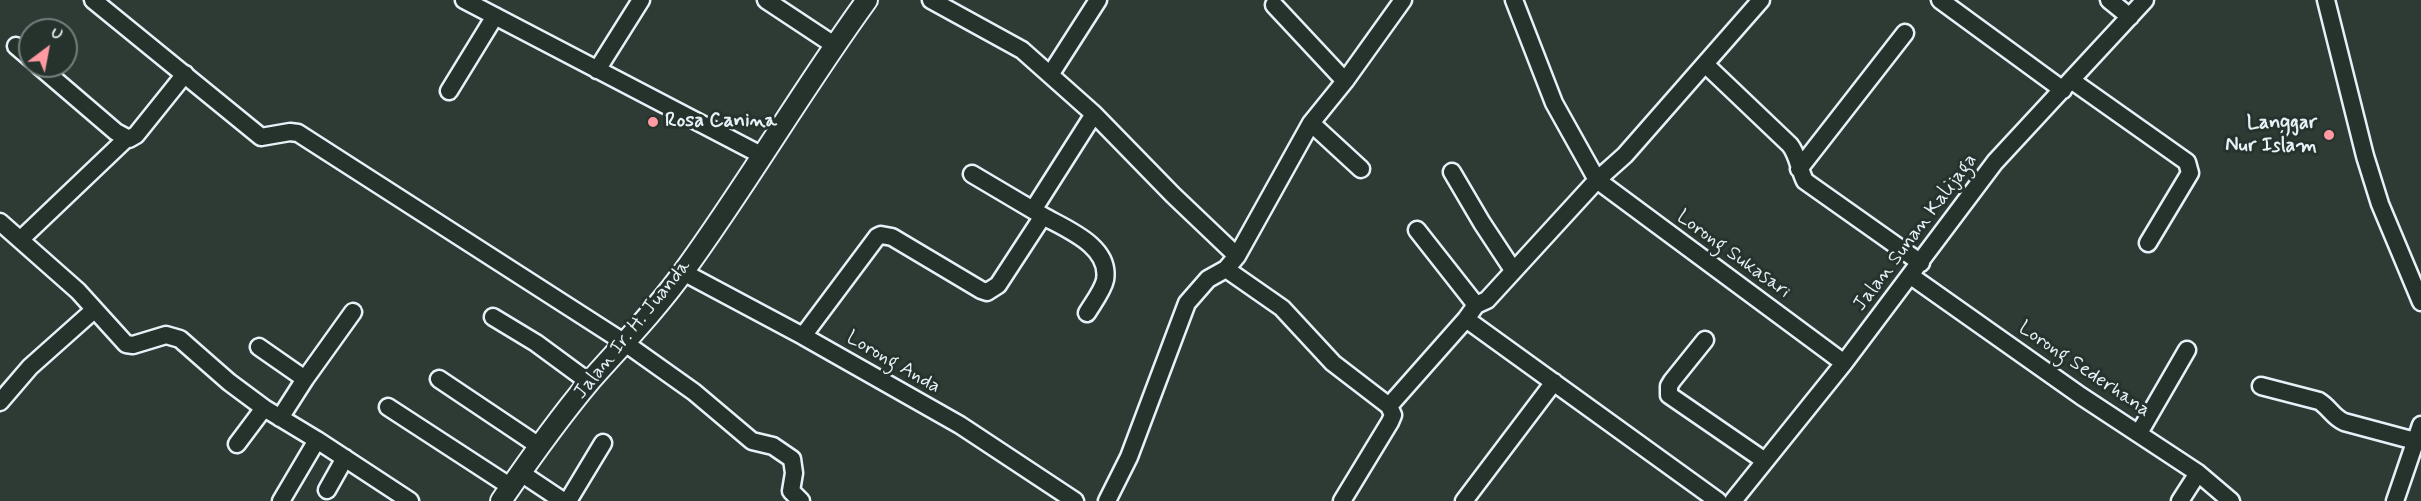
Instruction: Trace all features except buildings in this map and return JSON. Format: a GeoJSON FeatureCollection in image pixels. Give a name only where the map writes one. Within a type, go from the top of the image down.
{"type":"FeatureCollection","features":[{"type":"Feature","properties":{"kind":"main road","name":"Jalan Ir. H. Juanda"},"geometry":{"type":"LineString","coordinates":[[511,487],[539,446],[590,382],[683,272],[763,156],[834,45],[867,0]]}},
{"type":"Feature","properties":{"kind":"street"},"geometry":{"type":"LineString","coordinates":[[93,0],[261,136],[265,138],[290,132],[298,133],[625,343],[694,392],[752,441],[773,446],[792,459],[794,473],[791,491],[801,501]]}},
{"type":"Feature","properties":{"kind":"street"},"geometry":{"type":"LineString","coordinates":[[464,0],[763,156]]}},
{"type":"Feature","properties":{"kind":"street"},"geometry":{"type":"LineString","coordinates":[[597,70],[641,0]]}},
{"type":"Feature","properties":{"kind":"street"},"geometry":{"type":"LineString","coordinates":[[766,0],[834,45]]}},
{"type":"Feature","properties":{"kind":"street"},"geometry":{"type":"LineString","coordinates":[[931,0],[1022,50],[1094,114],[1173,195],[1232,262],[1282,308],[1333,363],[1389,406],[1393,415],[1390,422],[1342,501]]}},
{"type":"Feature","properties":{"kind":"street"},"geometry":{"type":"LineString","coordinates":[[1050,75],[1098,0]]}},
{"type":"Feature","properties":{"kind":"street"},"geometry":{"type":"LineString","coordinates":[[1107,501],[1129,457],[1187,303],[1208,279],[1232,262],[1311,123],[1345,81],[1403,0]]}},
{"type":"Feature","properties":{"kind":"street"},"geometry":{"type":"LineString","coordinates":[[1514,0],[1554,103],[1597,180]]}},
{"type":"Feature","properties":{"kind":"street"},"geometry":{"type":"LineString","coordinates":[[1389,406],[1471,313],[1487,300],[1597,180],[1625,155],[1761,0]]}},
{"type":"Feature","properties":{"kind":"street"},"geometry":{"type":"LineString","coordinates":[[1940,0],[2187,162],[2190,166],[2190,173],[2148,243]]}},
{"type":"Feature","properties":{"kind":"street"},"geometry":{"type":"LineString","coordinates":[[2109,0],[2130,17]]}},
{"type":"Feature","properties":{"kind":"street","name":"Jalan Sunan Kalijaga"},"geometry":{"type":"LineString","coordinates":[[1733,501],[1844,363],[1995,162],[2145,0]]}},
{"type":"Feature","properties":{"kind":"street"},"geometry":{"type":"LineString","coordinates":[[2326,0],[2365,156],[2380,204],[2421,302]]}},
{"type":"Feature","properties":{"kind":"street"},"geometry":{"type":"LineString","coordinates":[[1274,5],[1345,81]]}},
{"type":"Feature","properties":{"kind":"street"},"geometry":{"type":"LineString","coordinates":[[450,91],[495,16]]}},
{"type":"Feature","properties":{"kind":"street"},"geometry":{"type":"LineString","coordinates":[[1799,169],[1905,33]]}},
{"type":"Feature","properties":{"kind":"street","name":"Lorong Sederhana"},"geometry":{"type":"LineString","coordinates":[[1705,64],[1790,145],[1796,152],[1799,169],[1805,181],[1818,192],[2081,396],[2198,473],[2231,501]]}},
{"type":"Feature","properties":{"kind":"street"},"geometry":{"type":"LineString","coordinates":[[21,239],[126,139],[136,135],[185,74]]}},
{"type":"Feature","properties":{"kind":"street"},"geometry":{"type":"LineString","coordinates":[[53,78],[126,139]]}},
{"type":"Feature","properties":{"kind":"street"},"geometry":{"type":"LineString","coordinates":[[803,336],[877,237],[881,235],[892,237],[987,292],[998,285],[1094,114]]}},
{"type":"Feature","properties":{"kind":"street"},"geometry":{"type":"LineString","coordinates":[[1311,123],[1361,169]]}},
{"type":"Feature","properties":{"kind":"street"},"geometry":{"type":"LineString","coordinates":[[1452,172],[1513,270]]}},
{"type":"Feature","properties":{"kind":"street"},"geometry":{"type":"LineString","coordinates":[[972,174],[1090,244],[1103,261],[1105,281],[1087,313]]}},
{"type":"Feature","properties":{"kind":"street","name":"Lorong Sukasari"},"geometry":{"type":"LineString","coordinates":[[1597,180],[1844,363]]}},
{"type":"Feature","properties":{"kind":"street"},"geometry":{"type":"LineString","coordinates":[[0,222],[78,291],[126,344],[133,345],[166,335],[180,339],[229,382],[264,408],[410,501]]}},
{"type":"Feature","properties":{"kind":"street"},"geometry":{"type":"LineString","coordinates":[[1418,230],[1471,313],[1554,382],[1718,501]]}},
{"type":"Feature","properties":{"kind":"street","name":"Lorong Anda"},"geometry":{"type":"LineString","coordinates":[[683,272],[803,336],[960,425],[1075,501]]}},
{"type":"Feature","properties":{"kind":"street"},"geometry":{"type":"LineString","coordinates":[[0,402],[30,368],[94,310]]}},
{"type":"Feature","properties":{"kind":"street"},"geometry":{"type":"LineString","coordinates":[[280,418],[353,312]]}},
{"type":"Feature","properties":{"kind":"street"},"geometry":{"type":"LineString","coordinates":[[494,317],[536,343],[590,382]]}},
{"type":"Feature","properties":{"kind":"street"},"geometry":{"type":"LineString","coordinates":[[1705,340],[1672,381],[1669,386],[1669,395],[1765,461]]}},
{"type":"Feature","properties":{"kind":"street"},"geometry":{"type":"LineString","coordinates":[[259,347],[305,379]]}},
{"type":"Feature","properties":{"kind":"street"},"geometry":{"type":"LineString","coordinates":[[2139,434],[2187,350]]}},
{"type":"Feature","properties":{"kind":"street"},"geometry":{"type":"LineString","coordinates":[[439,379],[539,446]]}},
{"type":"Feature","properties":{"kind":"street"},"geometry":{"type":"LineString","coordinates":[[1464,501],[1554,382]]}},
{"type":"Feature","properties":{"kind":"street"},"geometry":{"type":"LineString","coordinates":[[2261,386],[2319,401],[2336,418],[2344,422],[2415,441]]}},
{"type":"Feature","properties":{"kind":"street"},"geometry":{"type":"LineString","coordinates":[[388,407],[511,487],[566,501],[603,443]]}},
{"type":"Feature","properties":{"kind":"street"},"geometry":{"type":"LineString","coordinates":[[237,444],[264,408]]}},
{"type":"Feature","properties":{"kind":"street"},"geometry":{"type":"LineString","coordinates":[[2395,501],[2421,425]]}},
{"type":"Feature","properties":{"kind":"street"},"geometry":{"type":"LineString","coordinates":[[281,501],[317,440]]}},
{"type":"Feature","properties":{"kind":"street"},"geometry":{"type":"LineString","coordinates":[[327,490],[345,458]]}},
{"type":"Feature","properties":{"kind":"street"},"geometry":{"type":"LineString","coordinates":[[2180,501],[2198,473]]}},
{"type":"Feature","properties":{"kind":"place","name":"Rosa Canina"},"geometry":{"type":"Point","coordinates":[653,122]}},
{"type":"Feature","properties":{"kind":"place","name":"Langgar Nur Islam"},"geometry":{"type":"Point","coordinates":[2329,135]}}]}
